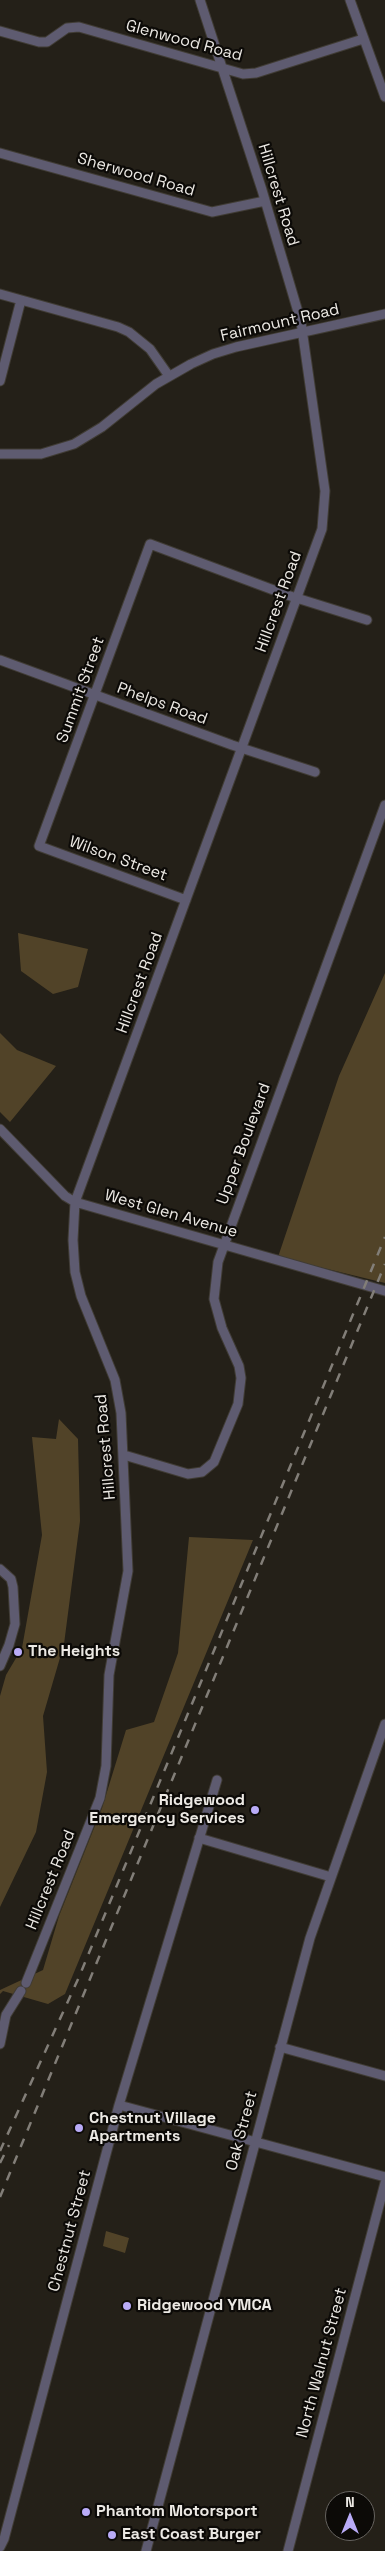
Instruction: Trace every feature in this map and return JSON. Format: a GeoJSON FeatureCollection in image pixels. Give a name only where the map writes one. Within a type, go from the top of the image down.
{"type":"FeatureCollection","features":[{"type":"Feature","properties":{"kind":"street","name":"Hillcrest Road"},"geometry":{"type":"LineString","coordinates":[[0,2044],[6,2015],[23,1987],[94,1814],[104,1783],[109,1675],[128,1571],[122,1414],[115,1380],[81,1296],[75,1272],[73,1240],[75,1202],[322,529],[325,491],[302,332],[265,200],[200,0]]}},
{"type":"Feature","properties":{"kind":"street"},"geometry":{"type":"LineString","coordinates":[[350,0],[363,38],[381,71],[385,97]]}},
{"type":"Feature","properties":{"kind":"street","name":"Glenwood Road"},"geometry":{"type":"LineString","coordinates":[[0,31],[39,42],[47,42],[67,28],[79,27],[243,74],[256,73],[363,38]]}},
{"type":"Feature","properties":{"kind":"street","name":"Sherwood Road"},"geometry":{"type":"LineString","coordinates":[[0,153],[212,212],[265,200]]}},
{"type":"Feature","properties":{"kind":"street"},"geometry":{"type":"LineString","coordinates":[[0,294],[129,332],[150,349],[169,376]]}},
{"type":"Feature","properties":{"kind":"street"},"geometry":{"type":"LineString","coordinates":[[0,381],[20,300]]}},
{"type":"Feature","properties":{"kind":"street","name":"Fairmount Road"},"geometry":{"type":"LineString","coordinates":[[0,454],[41,454],[74,444],[102,427],[156,384],[169,376],[191,364],[236,346],[385,314]]}},
{"type":"Feature","properties":{"kind":"street","name":"Summit Street"},"geometry":{"type":"LineString","coordinates":[[39,846],[150,544],[296,598]]}},
{"type":"Feature","properties":{"kind":"street"},"geometry":{"type":"LineString","coordinates":[[296,598],[367,620]]}},
{"type":"Feature","properties":{"kind":"street","name":"Phelps Road"},"geometry":{"type":"LineString","coordinates":[[0,660],[241,748],[315,772]]}},
{"type":"Feature","properties":{"kind":"street","name":"Upper Boulevard"},"geometry":{"type":"LineString","coordinates":[[124,1455],[188,1474],[202,1472],[214,1462],[238,1404],[240,1392],[239,1366],[222,1328],[214,1299],[216,1276],[224,1245],[385,805]]}},
{"type":"Feature","properties":{"kind":"street","name":"Wilson Street"},"geometry":{"type":"LineString","coordinates":[[39,846],[186,900]]}},
{"type":"Feature","properties":{"kind":"street","name":"West Glen Avenue"},"geometry":{"type":"LineString","coordinates":[[0,1129],[65,1196],[75,1202],[385,1291]]}},
{"type":"Feature","properties":{"kind":"street"},"geometry":{"type":"LineString","coordinates":[[0,1569],[11,1579],[15,1624],[10,1645],[0,1666]]}},
{"type":"Feature","properties":{"kind":"street","name":"Oak Street"},"geometry":{"type":"LineString","coordinates":[[146,2551],[310,1938],[385,1724]]}},
{"type":"Feature","properties":{"kind":"street","name":"Chestnut Street"},"geometry":{"type":"LineString","coordinates":[[0,2547],[4,2539],[119,2105],[218,1780]]}},
{"type":"Feature","properties":{"kind":"street"},"geometry":{"type":"LineString","coordinates":[[199,1838],[331,1877]]}},
{"type":"Feature","properties":{"kind":"street"},"geometry":{"type":"LineString","coordinates":[[280,2047],[385,2076]]}},
{"type":"Feature","properties":{"kind":"street"},"geometry":{"type":"LineString","coordinates":[[119,2105],[385,2177]]}},
{"type":"Feature","properties":{"kind":"street","name":"North Walnut Street"},"geometry":{"type":"LineString","coordinates":[[288,2551],[385,2183]]}},
{"type":"Feature","properties":{"kind":"shaded area"},"geometry":{"type":"Polygon","coordinates":[[[18,933],[88,949],[78,987],[53,994],[21,971],[18,933]]]}},
{"type":"Feature","properties":{"kind":"shaded area"},"geometry":{"type":"Polygon","coordinates":[[[385,973],[385,1283],[278,1257],[339,1076],[385,973]]]}},
{"type":"Feature","properties":{"kind":"shaded area"},"geometry":{"type":"Polygon","coordinates":[[[0,1033],[17,1050],[56,1066],[10,1122],[0,1112],[0,1033]]]}},
{"type":"Feature","properties":{"kind":"shaded area"},"geometry":{"type":"Polygon","coordinates":[[[59,1419],[78,1439],[80,1521],[64,1644],[43,1716],[47,1772],[36,1832],[0,1907],[0,1696],[6,1675],[22,1648],[42,1535],[32,1437],[56,1439],[59,1419]]]}},
{"type":"Feature","properties":{"kind":"shaded area"},"geometry":{"type":"Polygon","coordinates":[[[189,1537],[253,1540],[65,1994],[48,2004],[3,1991],[0,1994],[0,1990],[43,1970],[59,1916],[102,1808],[126,1730],[154,1722],[178,1653],[189,1537]]]}},
{"type":"Feature","properties":{"kind":"shaded area"},"geometry":{"type":"Polygon","coordinates":[[[106,2231],[129,2238],[125,2253],[103,2246],[106,2231]]]}},
{"type":"Feature","properties":{"kind":"railway"},"geometry":{"type":"LineString","coordinates":[[0,2151],[79,1977],[385,1237]]}},
{"type":"Feature","properties":{"kind":"railway"},"geometry":{"type":"LineString","coordinates":[[0,2197],[385,1264]]}},
{"type":"Feature","properties":{"kind":"railway"},"geometry":{"type":"LineString","coordinates":[[0,2163],[9,2145]]}},
{"type":"Feature","properties":{"kind":"place","name":"The Heights"},"geometry":{"type":"Point","coordinates":[18,1652]}},
{"type":"Feature","properties":{"kind":"place","name":"Ridgewood Emergency Services"},"geometry":{"type":"Point","coordinates":[255,1810]}},
{"type":"Feature","properties":{"kind":"place","name":"Chestnut Village Apartments"},"geometry":{"type":"Point","coordinates":[79,2128]}},
{"type":"Feature","properties":{"kind":"place","name":"Ridgewood YMCA"},"geometry":{"type":"Point","coordinates":[127,2306]}},
{"type":"Feature","properties":{"kind":"place","name":"Phantom Motorsport"},"geometry":{"type":"Point","coordinates":[86,2512]}},
{"type":"Feature","properties":{"kind":"place","name":"East Coast Burger"},"geometry":{"type":"Point","coordinates":[112,2535]}}]}
